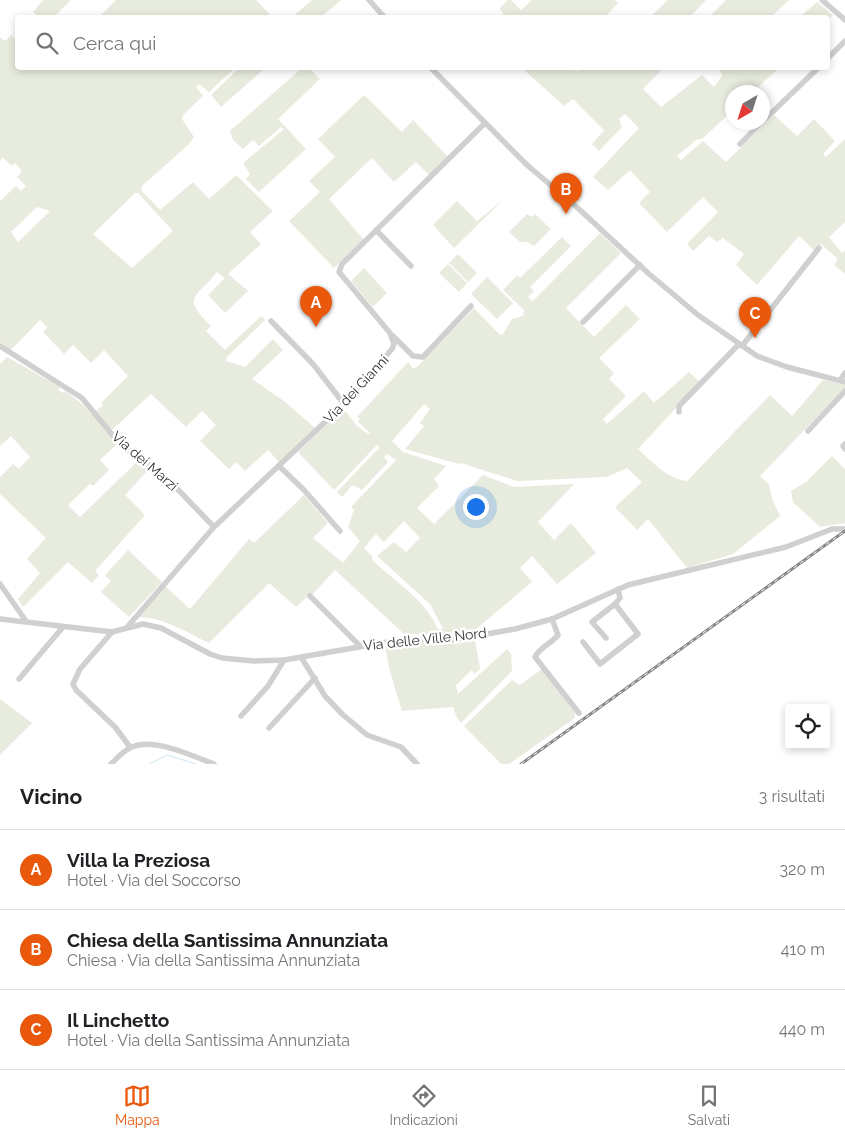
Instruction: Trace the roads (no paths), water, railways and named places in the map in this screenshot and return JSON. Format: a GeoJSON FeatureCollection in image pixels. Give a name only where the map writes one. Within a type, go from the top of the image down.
{"type":"FeatureCollection","features":[{"type":"Feature","properties":{"kind":"street"},"geometry":{"type":"LineString","coordinates":[[369,0],[382,15]]}},
{"type":"Feature","properties":{"kind":"street"},"geometry":{"type":"LineString","coordinates":[[822,0],[845,20]]}},
{"type":"Feature","properties":{"kind":"street"},"geometry":{"type":"LineString","coordinates":[[830,56],[845,41]]}},
{"type":"Feature","properties":{"kind":"street"},"geometry":{"type":"LineString","coordinates":[[433,70],[527,164],[698,315],[757,356],[787,367],[843,381],[845,373]]}},
{"type":"Feature","properties":{"kind":"street"},"geometry":{"type":"LineString","coordinates":[[770,114],[816,70]]}},
{"type":"Feature","properties":{"kind":"street"},"geometry":{"type":"LineString","coordinates":[[471,306],[423,357],[413,356],[390,333],[339,272],[342,264],[485,123]]}},
{"type":"Feature","properties":{"kind":"street"},"geometry":{"type":"LineString","coordinates":[[740,144],[754,130]]}},
{"type":"Feature","properties":{"kind":"street"},"geometry":{"type":"LineString","coordinates":[[376,230],[411,266]]}},
{"type":"Feature","properties":{"kind":"street"},"geometry":{"type":"LineString","coordinates":[[679,412],[679,406],[740,345],[819,248]]}},
{"type":"Feature","properties":{"kind":"street"},"geometry":{"type":"LineString","coordinates":[[583,322],[640,265]]}},
{"type":"Feature","properties":{"kind":"street"},"geometry":{"type":"LineString","coordinates":[[271,321],[313,364],[344,404]]}},
{"type":"Feature","properties":{"kind":"street","name":"Via dei Gianni"},"geometry":{"type":"LineString","coordinates":[[128,626],[214,528],[344,404],[392,349],[394,344],[390,333]]}},
{"type":"Feature","properties":{"kind":"street","name":"Via dei Marzi"},"geometry":{"type":"LineString","coordinates":[[0,346],[82,398],[120,444],[162,473],[214,528]]}},
{"type":"Feature","properties":{"kind":"street"},"geometry":{"type":"LineString","coordinates":[[808,430],[845,391]]}},
{"type":"Feature","properties":{"kind":"street"},"geometry":{"type":"LineString","coordinates":[[844,442],[843,446],[845,449]]}},
{"type":"Feature","properties":{"kind":"street"},"geometry":{"type":"LineString","coordinates":[[279,466],[304,490],[340,531]]}},
{"type":"Feature","properties":{"kind":"street","name":"Via delle Ville Nord"},"geometry":{"type":"LineString","coordinates":[[0,619],[112,632],[128,626],[143,624],[161,628],[210,654],[222,658],[259,661],[284,660],[405,639],[454,640],[552,620],[618,589],[786,548],[832,529],[845,529]]}},
{"type":"Feature","properties":{"kind":"street"},"geometry":{"type":"LineString","coordinates":[[0,584],[26,621]]}},
{"type":"Feature","properties":{"kind":"street"},"geometry":{"type":"LineString","coordinates":[[606,638],[592,622],[620,598],[618,589]]}},
{"type":"Feature","properties":{"kind":"street"},"geometry":{"type":"LineString","coordinates":[[310,596],[360,646]]}},
{"type":"Feature","properties":{"kind":"street"},"geometry":{"type":"LineString","coordinates":[[583,642],[600,664],[638,634],[615,604]]}},
{"type":"Feature","properties":{"kind":"street"},"geometry":{"type":"LineString","coordinates":[[552,620],[558,635],[552,643],[537,652],[535,657],[579,713]]}},
{"type":"Feature","properties":{"kind":"street"},"geometry":{"type":"LineString","coordinates":[[19,679],[63,627]]}},
{"type":"Feature","properties":{"kind":"street"},"geometry":{"type":"LineString","coordinates":[[112,632],[80,669],[73,684],[76,690],[115,726],[130,747]]}},
{"type":"Feature","properties":{"kind":"street"},"geometry":{"type":"LineString","coordinates":[[301,657],[324,696],[342,714],[367,734],[401,747],[416,764]]}},
{"type":"Feature","properties":{"kind":"street"},"geometry":{"type":"LineString","coordinates":[[241,716],[268,686],[284,660]]}},
{"type":"Feature","properties":{"kind":"street"},"geometry":{"type":"LineString","coordinates":[[269,728],[315,678]]}},
{"type":"Feature","properties":{"kind":"street"},"geometry":{"type":"LineString","coordinates":[[111,764],[130,747],[138,744],[158,746],[214,764]]}},
{"type":"Feature","properties":{"kind":"waterway"},"geometry":{"type":"LineString","coordinates":[[149,764],[167,755],[196,764]]}},
{"type":"Feature","properties":{"kind":"railway"},"geometry":{"type":"LineString","coordinates":[[521,764],[845,531]]}},
{"type":"Feature","properties":{"kind":"place","name":"Chiesa della Santissima Annunziata"},"geometry":{"type":"Point","coordinates":[566,214]}},
{"type":"Feature","properties":{"kind":"place","name":"Villa la Preziosa"},"geometry":{"type":"Point","coordinates":[316,327]}},
{"type":"Feature","properties":{"kind":"place","name":"Il Linchetto"},"geometry":{"type":"Point","coordinates":[755,338]}}]}
